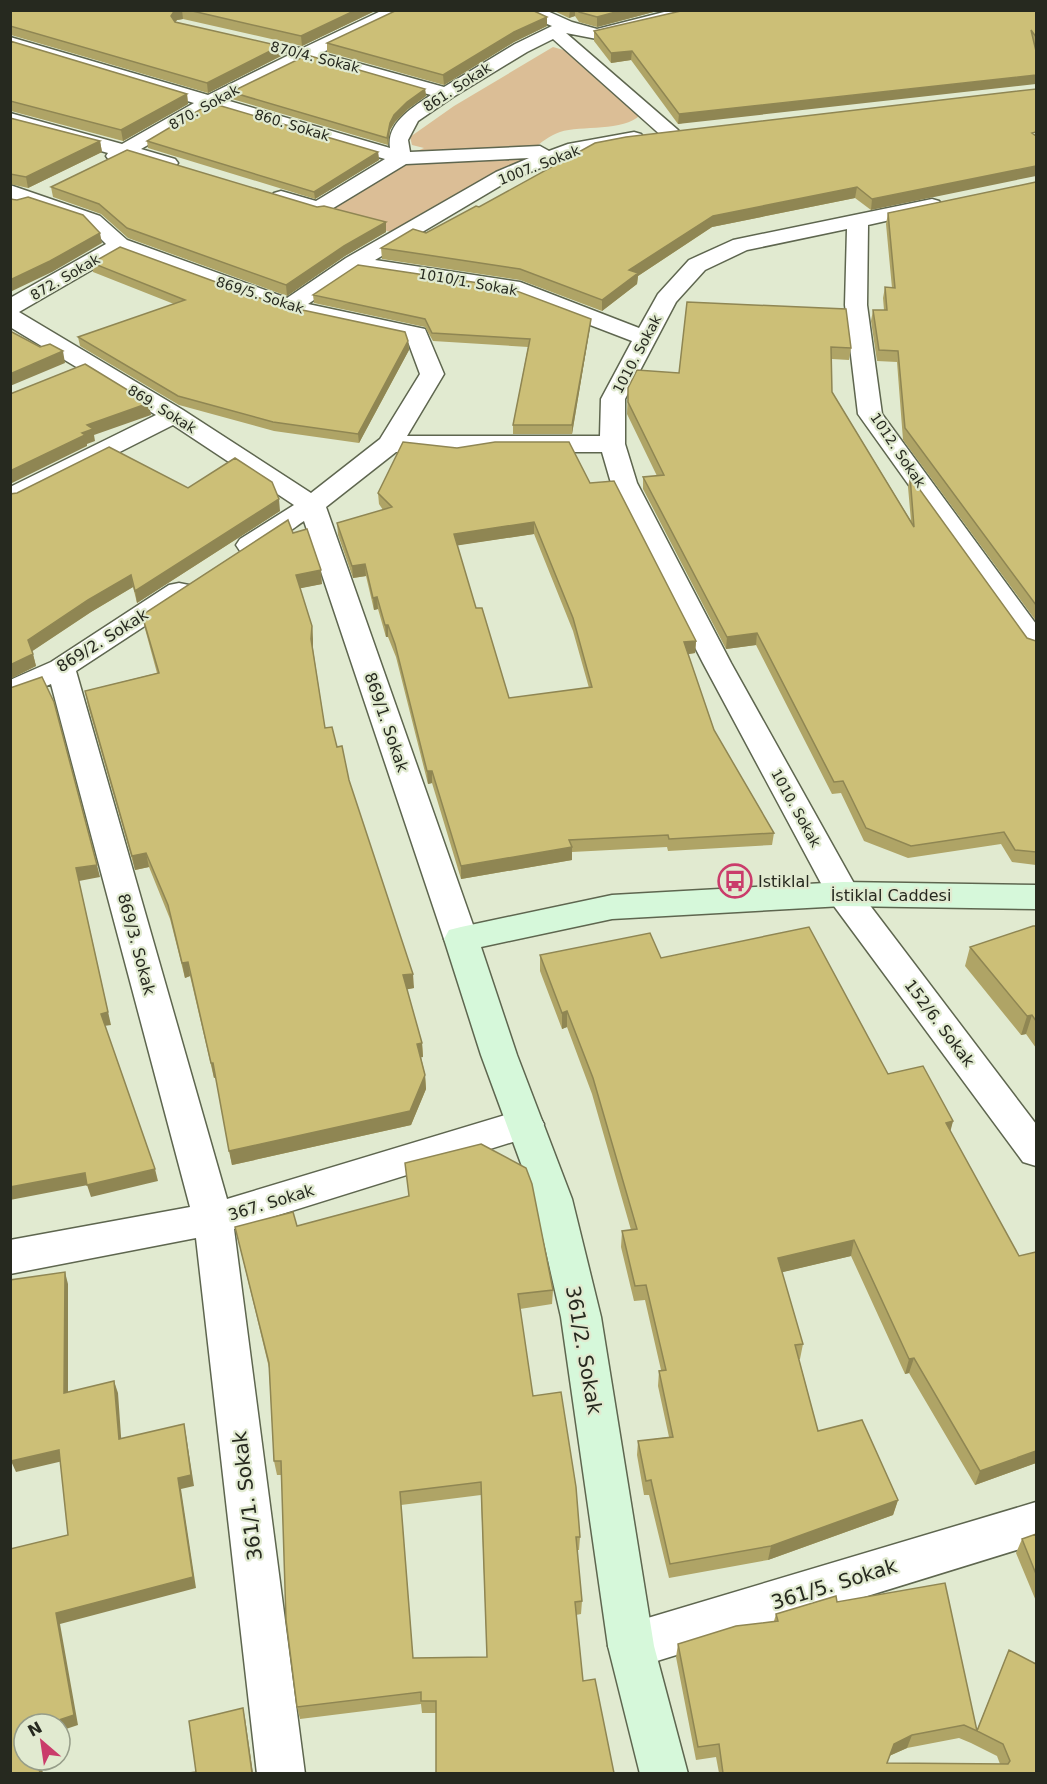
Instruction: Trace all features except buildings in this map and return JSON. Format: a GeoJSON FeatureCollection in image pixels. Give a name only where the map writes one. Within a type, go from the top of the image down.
{"type":"FeatureCollection","features":[{"type":"Feature","properties":{"kind":"street","name":"870. Sokak"},"geometry":{"type":"LineString","coordinates":[[94,166],[212,100],[306,54],[341,26],[399,10]]}},
{"type":"Feature","properties":{"kind":"street"},"geometry":{"type":"LineString","coordinates":[[529,10],[560,28],[672,134]]}},
{"type":"Feature","properties":{"kind":"street"},"geometry":{"type":"LineString","coordinates":[[560,28],[597,34],[695,10]]}},
{"type":"Feature","properties":{"kind":"street","name":"861. Sokak"},"geometry":{"type":"LineString","coordinates":[[401,158],[398,140],[410,118],[446,93],[521,48],[560,28]]}},
{"type":"Feature","properties":{"kind":"street","name":"860. Sokak"},"geometry":{"type":"LineString","coordinates":[[10,42],[212,100],[401,158]]}},
{"type":"Feature","properties":{"kind":"street","name":"870/4. Sokak"},"geometry":{"type":"LineString","coordinates":[[272,46],[446,93]]}},
{"type":"Feature","properties":{"kind":"street"},"geometry":{"type":"LineString","coordinates":[[10,118],[183,168]]}},
{"type":"Feature","properties":{"kind":"street","name":"1007. Sokak"},"geometry":{"type":"LineString","coordinates":[[289,307],[354,263],[502,177],[568,150],[618,140],[695,131]]}},
{"type":"Feature","properties":{"kind":"street"},"geometry":{"type":"LineString","coordinates":[[261,192],[318,209],[401,158],[568,150]]}},
{"type":"Feature","properties":{"kind":"street"},"geometry":{"type":"LineString","coordinates":[[10,207],[21,194],[52,187]]}},
{"type":"Feature","properties":{"kind":"street","name":"869/5. Sokak"},"geometry":{"type":"LineString","coordinates":[[21,194],[93,220],[118,245],[289,307],[417,334],[432,374],[390,444],[312,505]]}},
{"type":"Feature","properties":{"kind":"street","name":"1010. Sokak"},"geometry":{"type":"LineString","coordinates":[[843,894],[717,663],[629,494],[612,444],[614,399],[666,299],[697,264],[741,245],[947,202]]}},
{"type":"Feature","properties":{"kind":"street","name":"1012. Sokak"},"geometry":{"type":"LineString","coordinates":[[858,221],[856,304],[870,414],[1036,643]]}},
{"type":"Feature","properties":{"kind":"street","name":"872. Sokak"},"geometry":{"type":"LineString","coordinates":[[10,308],[118,245]]}},
{"type":"Feature","properties":{"kind":"street","name":"1010/1. Sokak"},"geometry":{"type":"LineString","coordinates":[[354,263],[512,287],[646,338]]}},
{"type":"Feature","properties":{"kind":"street","name":"869. Sokak"},"geometry":{"type":"LineString","coordinates":[[10,317],[174,415],[312,505]]}},
{"type":"Feature","properties":{"kind":"street"},"geometry":{"type":"LineString","coordinates":[[59,377],[88,364]]}},
{"type":"Feature","properties":{"kind":"street"},"geometry":{"type":"LineString","coordinates":[[10,497],[174,415]]}},
{"type":"Feature","properties":{"kind":"street"},"geometry":{"type":"LineString","coordinates":[[390,444],[612,444]]}},
{"type":"Feature","properties":{"kind":"street"},"geometry":{"type":"LineString","coordinates":[[232,557],[312,505]]}},
{"type":"Feature","properties":{"kind":"street","name":"869/1. Sokak"},"geometry":{"type":"LineString","coordinates":[[312,505],[461,939]]}},
{"type":"Feature","properties":{"kind":"street","name":"869/2. Sokak"},"geometry":{"type":"LineString","coordinates":[[10,692],[61,668],[202,576]]}},
{"type":"Feature","properties":{"kind":"street","name":"869/3. Sokak"},"geometry":{"type":"LineString","coordinates":[[61,668],[213,1220]]}},
{"type":"Feature","properties":{"kind":"street","name":"İstiklal Caddesi"},"geometry":{"type":"LineString","coordinates":[[461,939],[612,907],[843,894],[1036,897]]}},
{"type":"Feature","properties":{"kind":"street","name":"152/6. Sokak"},"geometry":{"type":"LineString","coordinates":[[843,894],[1036,1151]]}},
{"type":"Feature","properties":{"kind":"street","name":"361/2. Sokak"},"geometry":{"type":"LineString","coordinates":[[461,939],[499,1054],[554,1199],[580,1317],[631,1646],[664,1773]]}},
{"type":"Feature","properties":{"kind":"street","name":"367. Sokak"},"geometry":{"type":"LineString","coordinates":[[10,1257],[213,1220],[525,1124]]}},
{"type":"Feature","properties":{"kind":"street","name":"361/1. Sokak"},"geometry":{"type":"LineString","coordinates":[[213,1220],[281,1773]]}},
{"type":"Feature","properties":{"kind":"street","name":"361/5. Sokak"},"geometry":{"type":"LineString","coordinates":[[631,1646],[1036,1523]]}},
{"type":"Feature","properties":{"kind":"shaded area"},"geometry":{"type":"Polygon","coordinates":[[[553,47],[567,51],[640,115],[624,124],[569,130],[552,136],[502,177],[403,236],[318,209],[401,158],[424,148],[412,145],[410,137],[454,106],[553,47]]]}},
{"type":"Feature","properties":{"kind":"place","name":"Istiklal"},"geometry":{"type":"Point","coordinates":[735,881]}}]}
